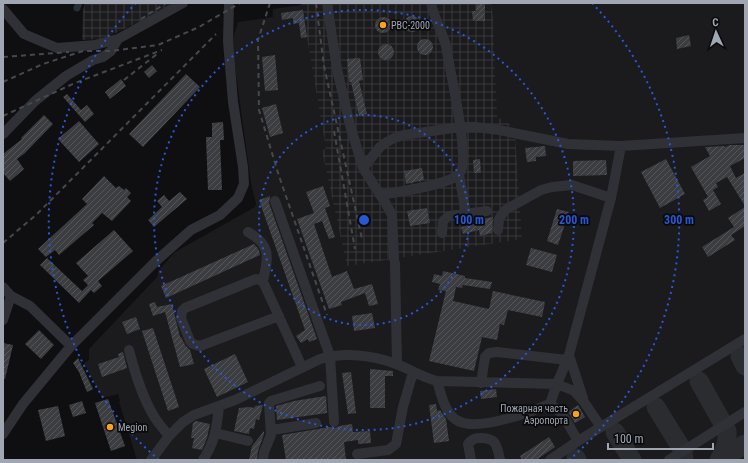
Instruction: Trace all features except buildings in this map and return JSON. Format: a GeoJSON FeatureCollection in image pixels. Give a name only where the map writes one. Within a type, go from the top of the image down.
{"type":"FeatureCollection","features":[{"type":"Feature","properties":{"kind":"street"},"geometry":{"type":"LineString","coordinates":[[3,9],[24,34],[57,48],[95,45],[118,39],[183,3]]}},
{"type":"Feature","properties":{"kind":"street"},"geometry":{"type":"LineString","coordinates":[[3,434],[23,404],[71,346],[156,261],[191,230],[220,215],[238,198],[244,184],[243,167],[233,102],[228,41],[229,3]]}},
{"type":"Feature","properties":{"kind":"street"},"geometry":{"type":"LineString","coordinates":[[328,3],[337,69],[350,125],[363,168],[392,215],[397,364]]}},
{"type":"Feature","properties":{"kind":"street"},"geometry":{"type":"LineString","coordinates":[[380,195],[423,187],[453,178],[462,170],[463,159],[460,127],[446,46],[433,13],[431,3]]}},
{"type":"Feature","properties":{"kind":"street"},"geometry":{"type":"LineString","coordinates":[[3,134],[35,101],[66,76],[93,60],[103,57],[111,50],[118,39]]}},
{"type":"Feature","properties":{"kind":"street"},"geometry":{"type":"LineString","coordinates":[[363,168],[380,147],[394,138],[404,135],[460,127],[499,130],[568,144],[622,146],[745,138]]}},
{"type":"Feature","properties":{"kind":"street"},"geometry":{"type":"LineString","coordinates":[[437,381],[442,398],[451,415],[456,420],[464,424],[489,423],[529,412],[550,404],[568,358],[611,198],[622,146]]}},
{"type":"Feature","properties":{"kind":"street"},"geometry":{"type":"LineString","coordinates":[[459,174],[466,214]]}},
{"type":"Feature","properties":{"kind":"street"},"geometry":{"type":"LineString","coordinates":[[498,230],[499,219],[505,210],[541,190],[552,187],[572,185],[611,198]]}},
{"type":"Feature","properties":{"kind":"street"},"geometry":{"type":"LineString","coordinates":[[275,201],[330,356],[334,422]]}},
{"type":"Feature","properties":{"kind":"street"},"geometry":{"type":"LineString","coordinates":[[442,232],[442,226],[446,218],[449,216],[487,211]]}},
{"type":"Feature","properties":{"kind":"street"},"geometry":{"type":"LineString","coordinates":[[248,232],[258,238],[267,250],[267,263],[263,281],[302,367]]}},
{"type":"Feature","properties":{"kind":"street"},"geometry":{"type":"LineString","coordinates":[[263,281],[256,280],[186,308],[182,311],[181,318],[190,341],[200,346],[279,316]]}},
{"type":"Feature","properties":{"kind":"street"},"geometry":{"type":"LineString","coordinates":[[3,287],[11,296],[30,306],[71,346]]}},
{"type":"Feature","properties":{"kind":"street"},"geometry":{"type":"LineString","coordinates":[[3,320],[11,296]]}},
{"type":"Feature","properties":{"kind":"street"},"geometry":{"type":"LineString","coordinates":[[550,460],[578,441],[745,340]]}},
{"type":"Feature","properties":{"kind":"street"},"geometry":{"type":"LineString","coordinates":[[129,350],[136,377],[148,405],[155,419],[169,436]]}},
{"type":"Feature","properties":{"kind":"street"},"geometry":{"type":"LineString","coordinates":[[480,383],[485,357],[489,353],[497,352],[568,358]]}},
{"type":"Feature","properties":{"kind":"street"},"geometry":{"type":"LineString","coordinates":[[151,460],[169,436],[183,422],[194,415],[235,400],[302,367],[330,356],[369,357],[397,364],[424,377],[437,381],[557,384],[574,391],[584,402],[601,428]]}},
{"type":"Feature","properties":{"kind":"street"},"geometry":{"type":"LineString","coordinates":[[568,358],[584,402]]}},
{"type":"Feature","properties":{"kind":"street"},"geometry":{"type":"LineString","coordinates":[[357,454],[388,450],[396,444],[403,406],[413,372]]}},
{"type":"Feature","properties":{"kind":"street"},"geometry":{"type":"LineString","coordinates":[[264,460],[264,452],[272,435],[268,406],[271,401],[320,386]]}},
{"type":"Feature","properties":{"kind":"street"},"geometry":{"type":"LineString","coordinates":[[550,404],[557,408],[563,415],[578,441]]}},
{"type":"Feature","properties":{"kind":"street"},"geometry":{"type":"LineString","coordinates":[[203,460],[216,433],[219,406]]}},
{"type":"Feature","properties":{"kind":"street"},"geometry":{"type":"LineString","coordinates":[[671,459],[745,412]]}},
{"type":"Feature","properties":{"kind":"street"},"geometry":{"type":"LineString","coordinates":[[272,430],[316,423]]}},
{"type":"Feature","properties":{"kind":"street"},"geometry":{"type":"LineString","coordinates":[[216,433],[248,441]]}},
{"type":"Feature","properties":{"kind":"street"},"geometry":{"type":"LineString","coordinates":[[471,460],[468,444],[475,438],[487,438],[493,441],[500,460]]}},
{"type":"Feature","properties":{"kind":"shaded area"},"geometry":{"type":"Polygon","coordinates":[[[85,3],[173,3],[147,18],[103,39],[82,40],[83,10],[85,3]]]}},
{"type":"Feature","properties":{"kind":"shaded area"},"geometry":{"type":"Polygon","coordinates":[[[301,3],[745,3],[745,460],[137,460],[119,402],[118,394],[102,398],[84,363],[89,360],[89,349],[158,276],[158,271],[175,252],[255,207],[256,204],[251,183],[232,45],[233,38],[238,22],[273,17],[273,9],[301,5],[301,3]]]}},
{"type":"Feature","properties":{"kind":"shaded area"},"geometry":{"type":"Polygon","coordinates":[[[301,3],[491,3],[493,17],[497,117],[511,125],[510,129],[515,135],[522,239],[347,266],[322,151],[326,148],[301,3]]]}},
{"type":"Feature","properties":{"kind":"waterway"},"geometry":{"type":"LineString","coordinates":[[77,8],[79,3]]}},
{"type":"Feature","properties":{"kind":"taxiway"},"geometry":{"type":"LineString","coordinates":[[740,356],[745,366]]}},
{"type":"Feature","properties":{"kind":"taxiway"},"geometry":{"type":"LineString","coordinates":[[699,381],[727,431],[726,446],[719,460]]}},
{"type":"Feature","properties":{"kind":"taxiway"},"geometry":{"type":"LineString","coordinates":[[656,407],[683,451],[684,460]]}},
{"type":"Feature","properties":{"kind":"taxiway"},"geometry":{"type":"LineString","coordinates":[[615,432],[632,460]]}},
{"type":"Feature","properties":{"kind":"taxiway"},"geometry":{"type":"LineString","coordinates":[[721,460],[745,444]]}},
{"type":"Feature","properties":{"kind":"railway"},"geometry":{"type":"LineString","coordinates":[[141,19],[166,3]]}},
{"type":"Feature","properties":{"kind":"railway"},"geometry":{"type":"LineString","coordinates":[[3,82],[43,64],[83,51],[111,51],[158,45],[199,27],[240,3]]}},
{"type":"Feature","properties":{"kind":"railway"},"geometry":{"type":"LineString","coordinates":[[270,3],[258,40],[259,110],[279,176],[327,315]]}},
{"type":"Feature","properties":{"kind":"railway"},"geometry":{"type":"LineString","coordinates":[[316,3],[324,66],[362,239]]}},
{"type":"Feature","properties":{"kind":"railway"},"geometry":{"type":"LineString","coordinates":[[3,243],[37,214],[216,34]]}},
{"type":"Feature","properties":{"kind":"railway"},"geometry":{"type":"LineString","coordinates":[[3,116],[75,83],[162,50]]}},
{"type":"Feature","properties":{"kind":"railway"},"geometry":{"type":"LineString","coordinates":[[3,57],[69,52]]}},
{"type":"Feature","properties":{"kind":"railway"},"geometry":{"type":"LineString","coordinates":[[124,80],[157,54]]}},
{"type":"Feature","properties":{"kind":"railway"},"geometry":{"type":"LineString","coordinates":[[334,131],[355,249]]}},
{"type":"Feature","properties":{"kind":"place","name":"РВС-2000"},"geometry":{"type":"Point","coordinates":[383,25]}},
{"type":"Feature","properties":{"kind":"place","name":"Пожарная часть Аэропорта"},"geometry":{"type":"Point","coordinates":[576,414]}},
{"type":"Feature","properties":{"kind":"place","name":"Megion"},"geometry":{"type":"Point","coordinates":[110,427]}}]}
